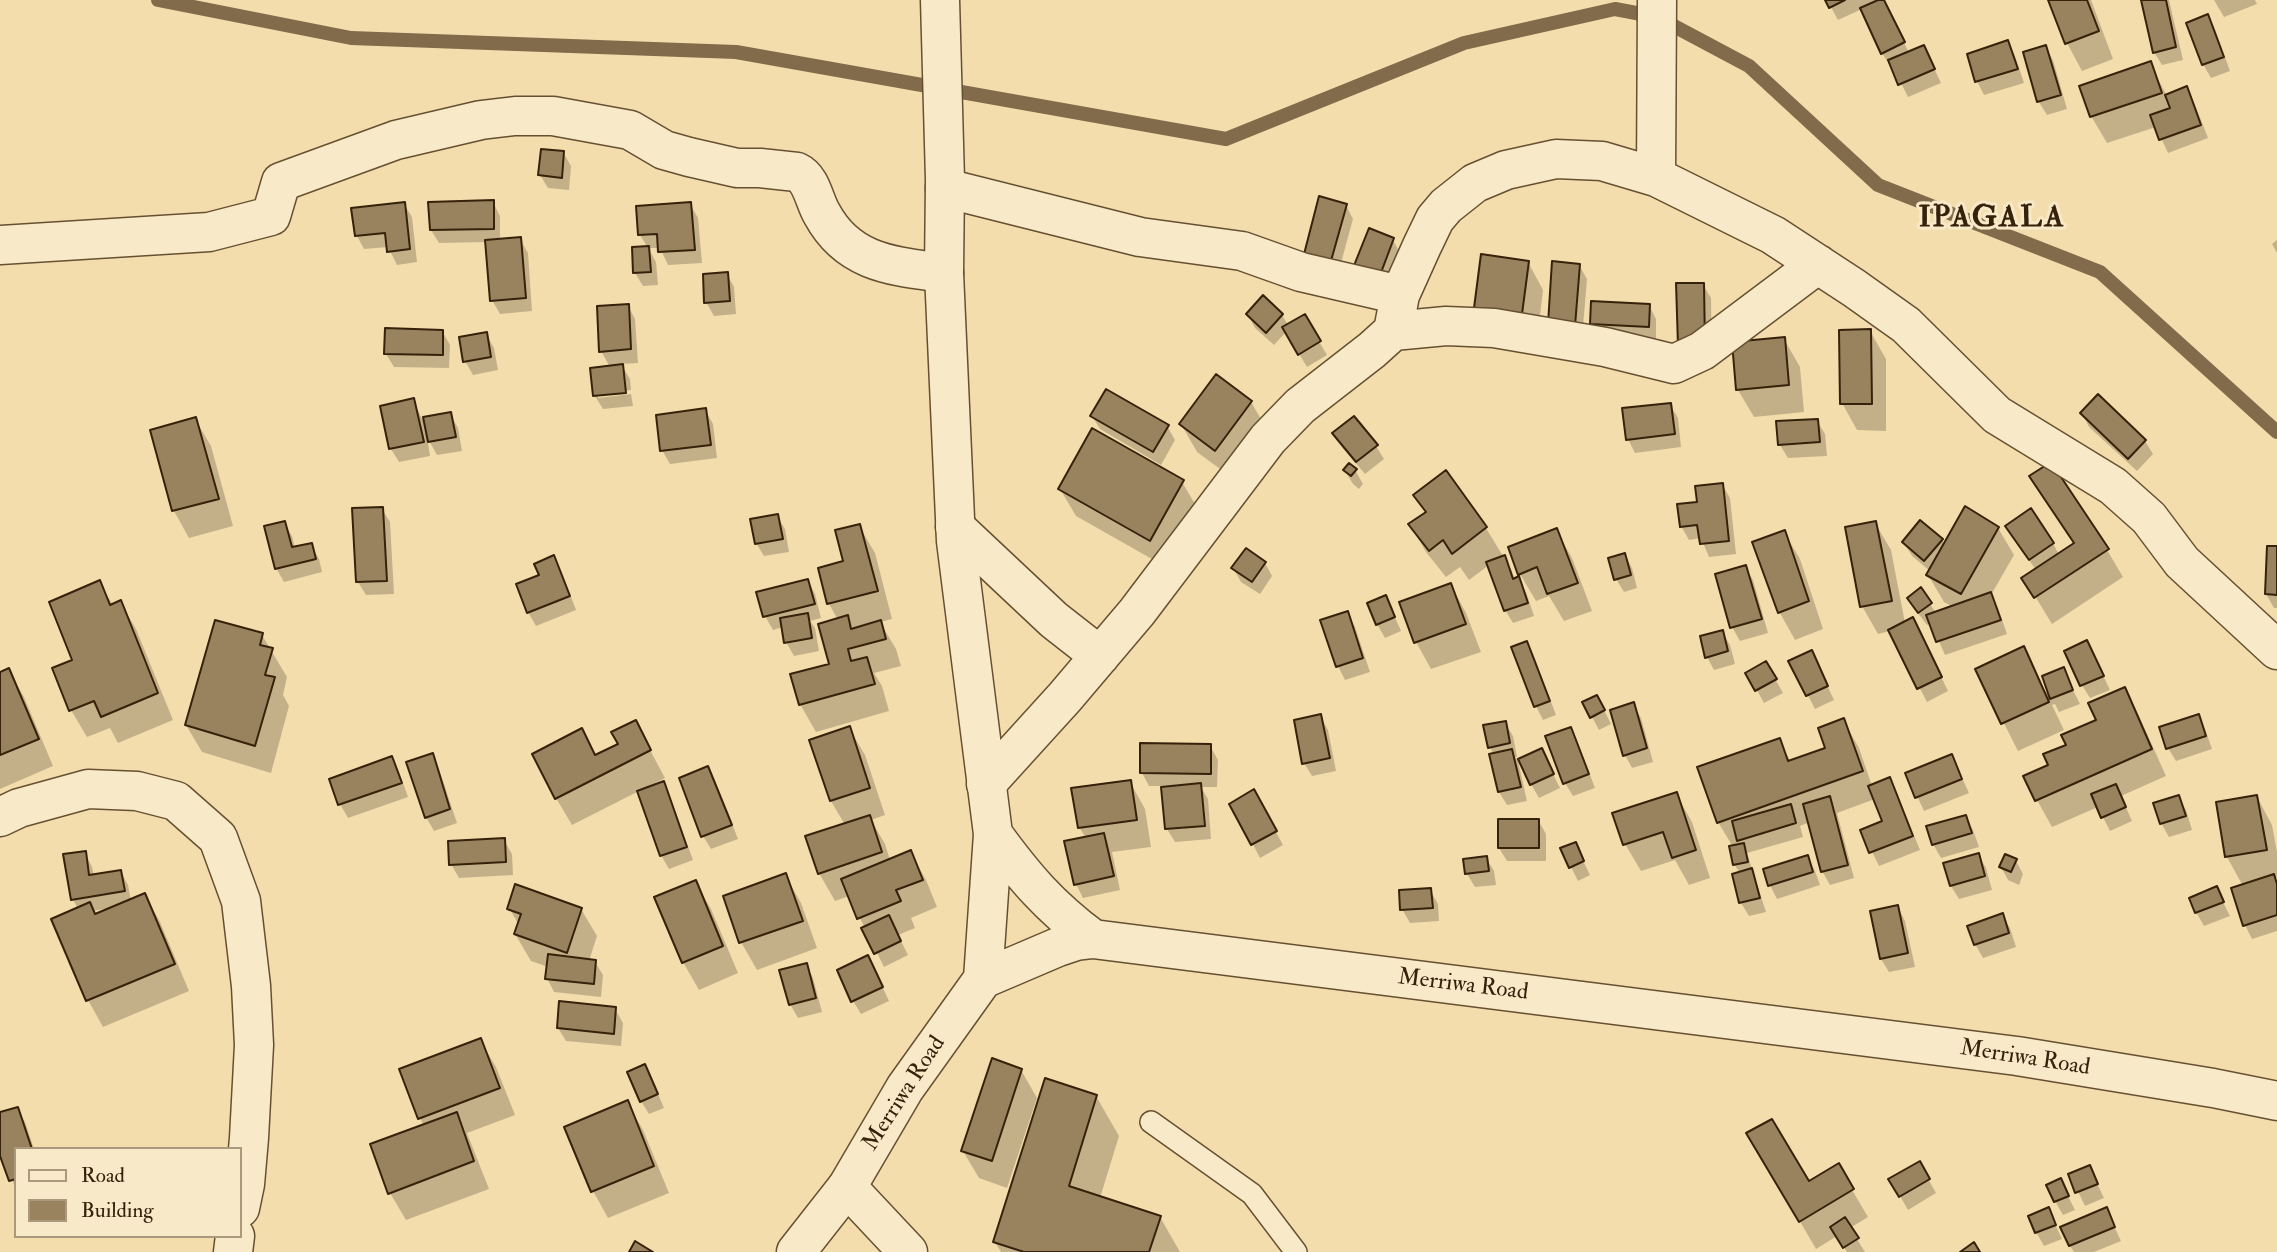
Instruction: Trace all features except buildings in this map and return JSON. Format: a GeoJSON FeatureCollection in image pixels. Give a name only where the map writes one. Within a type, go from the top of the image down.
{"type":"FeatureCollection","features":[{"type":"Feature","properties":{"kind":"street"},"geometry":{"type":"LineString","coordinates":[[940,0],[945,184],[944,273],[955,527],[993,834],[983,979]]}},
{"type":"Feature","properties":{"kind":"street"},"geometry":{"type":"LineString","coordinates":[[1656,177],[1657,0]]}},
{"type":"Feature","properties":{"kind":"street"},"geometry":{"type":"LineString","coordinates":[[0,245],[209,232],[271,216],[281,182],[396,140],[481,120],[553,116],[630,130],[664,150],[689,157],[737,168],[760,167],[797,172],[803,175],[822,215],[861,256],[906,268],[944,273]]}},
{"type":"Feature","properties":{"kind":"street"},"geometry":{"type":"LineString","coordinates":[[986,784],[1100,656],[1182,555],[1268,439],[1300,406],[1373,350],[1392,331],[1401,295],[1436,219],[1446,206],[1475,183],[1506,170],[1556,159],[1602,161],[1656,177],[1773,235],[1818,264],[1906,325],[1997,415],[2113,486],[2149,518],[2182,562],[2277,650]]}},
{"type":"Feature","properties":{"kind":"street"},"geometry":{"type":"LineString","coordinates":[[945,184],[1140,237],[1242,251],[1293,269],[1401,295]]}},
{"type":"Feature","properties":{"kind":"street"},"geometry":{"type":"LineString","coordinates":[[1392,331],[1446,326],[1494,328],[1605,347],[1674,364],[1702,351],[1818,264]]}},
{"type":"Feature","properties":{"kind":"street"},"geometry":{"type":"LineString","coordinates":[[955,527],[1054,620],[1100,656]]}},
{"type":"Feature","properties":{"kind":"street"},"geometry":{"type":"LineString","coordinates":[[0,817],[19,808],[88,789],[137,791],[176,801],[218,838],[241,901],[251,986],[254,1045],[251,1111],[242,1198]]}},
{"type":"Feature","properties":{"kind":"street"},"geometry":{"type":"LineString","coordinates":[[993,834],[1038,893],[1059,914],[1093,939]]}},
{"type":"Feature","properties":{"kind":"street","name":"Merriwa Road"},"geometry":{"type":"LineString","coordinates":[[796,1252],[848,1186],[905,1088],[983,979],[1067,944],[1093,939],[2017,1056],[2277,1101]]}},
{"type":"Feature","properties":{"kind":"street"},"geometry":{"type":"LineString","coordinates":[[848,1186],[908,1252]]}},
{"type":"Feature","properties":{"kind":"lane"},"geometry":{"type":"LineString","coordinates":[[1151,1122],[1252,1194],[1296,1252]]}},
{"type":"Feature","properties":{"kind":"waterway"},"geometry":{"type":"LineString","coordinates":[[158,0],[351,38],[736,52],[1226,139],[1464,43],[1615,9],[1657,17],[1749,66],[1878,185],[2100,272],[2277,432]]}},
{"type":"Feature","properties":{"kind":"district","name":"IPAGALA"},"geometry":{"type":"Point","coordinates":[1992,220]}}]}
